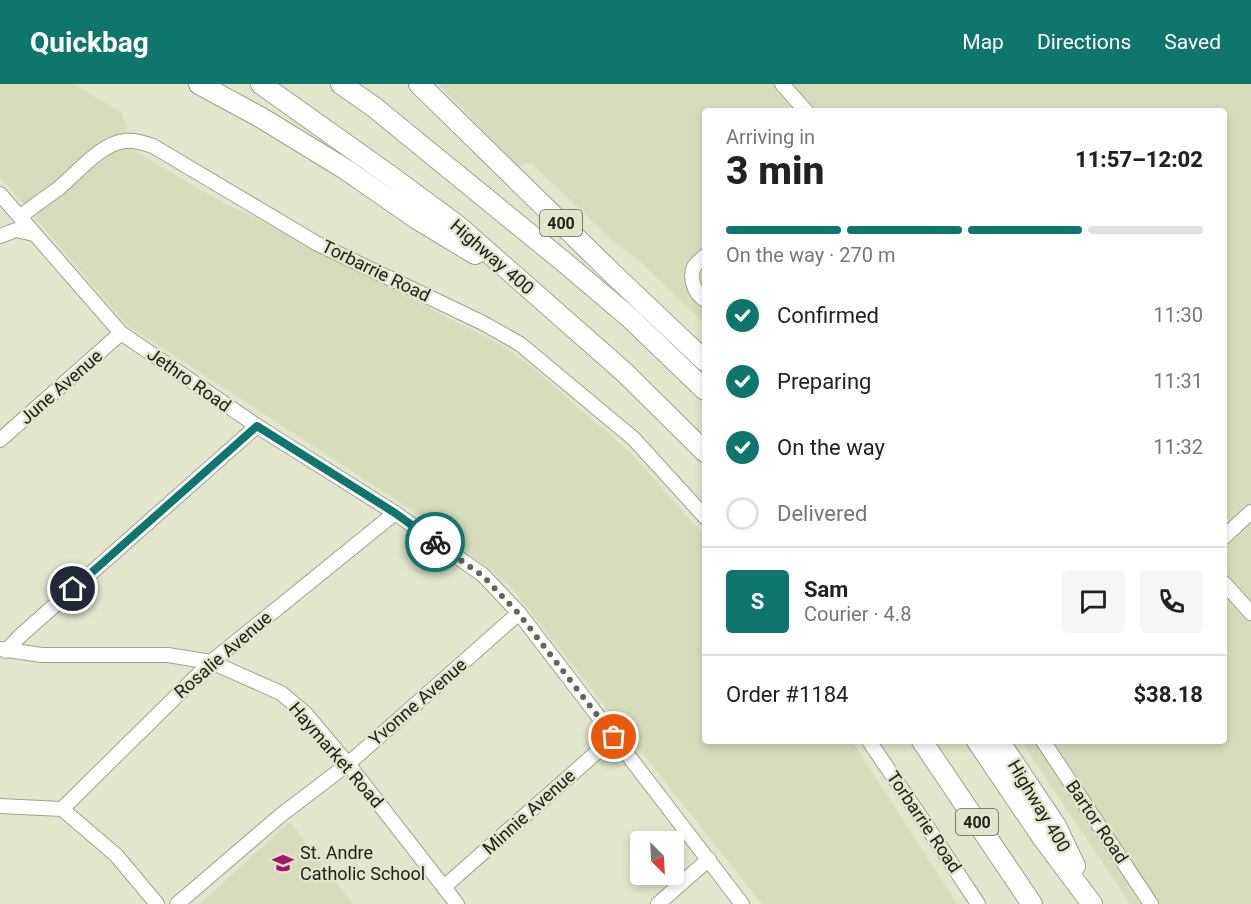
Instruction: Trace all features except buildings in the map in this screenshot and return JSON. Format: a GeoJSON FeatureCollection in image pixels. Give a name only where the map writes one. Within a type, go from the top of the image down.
{"type":"FeatureCollection","features":[{"type":"Feature","properties":{"kind":"highway"},"geometry":{"type":"LineString","coordinates":[[199,84],[261,117],[345,169],[417,219],[517,279]]}},
{"type":"Feature","properties":{"kind":"highway","name":"Highway 400"},"geometry":{"type":"LineString","coordinates":[[261,84],[456,225],[624,372],[702,449]]}},
{"type":"Feature","properties":{"kind":"highway"},"geometry":{"type":"LineString","coordinates":[[342,84],[374,107]]}},
{"type":"Feature","properties":{"kind":"highway"},"geometry":{"type":"LineString","coordinates":[[349,84],[629,317],[702,387]]}},
{"type":"Feature","properties":{"kind":"highway","name":"400"},"geometry":{"type":"LineString","coordinates":[[419,84],[702,358]]}},
{"type":"Feature","properties":{"kind":"highway","name":"400"},"geometry":{"type":"LineString","coordinates":[[924,744],[1032,904]]}},
{"type":"Feature","properties":{"kind":"highway"},"geometry":{"type":"LineString","coordinates":[[979,744],[1042,837],[1093,904]]}},
{"type":"Feature","properties":{"kind":"highway","name":"Highway 400"},"geometry":{"type":"LineString","coordinates":[[1001,744],[1056,826],[1093,904]]}},
{"type":"Feature","properties":{"kind":"street"},"geometry":{"type":"LineString","coordinates":[[782,84],[803,108]]}},
{"type":"Feature","properties":{"kind":"street","name":"Torbarrie Road"},"geometry":{"type":"LineString","coordinates":[[20,217],[102,150],[113,144],[125,141],[153,146],[316,243],[483,323],[519,344],[634,439],[702,514]]}},
{"type":"Feature","properties":{"kind":"street"},"geometry":{"type":"LineString","coordinates":[[0,233],[6,224],[8,215],[4,198]]}},
{"type":"Feature","properties":{"kind":"street","name":"Jethro Road"},"geometry":{"type":"LineString","coordinates":[[4,198],[121,333],[257,426],[395,513],[483,576],[519,614],[742,904]]}},
{"type":"Feature","properties":{"kind":"street"},"geometry":{"type":"LineString","coordinates":[[0,233],[16,230],[34,234]]}},
{"type":"Feature","properties":{"kind":"street"},"geometry":{"type":"LineString","coordinates":[[702,259],[694,266],[693,275],[696,291],[702,297]]}},
{"type":"Feature","properties":{"kind":"street","name":"June Avenue"},"geometry":{"type":"LineString","coordinates":[[0,440],[121,333]]}},
{"type":"Feature","properties":{"kind":"street"},"geometry":{"type":"LineString","coordinates":[[3,650],[257,426]]}},
{"type":"Feature","properties":{"kind":"street","name":"Rosalie Avenue"},"geometry":{"type":"LineString","coordinates":[[62,809],[211,662],[395,513]]}},
{"type":"Feature","properties":{"kind":"street"},"geometry":{"type":"LineString","coordinates":[[1227,534],[1251,513]]}},
{"type":"Feature","properties":{"kind":"street"},"geometry":{"type":"LineString","coordinates":[[1227,586],[1251,613]]}},
{"type":"Feature","properties":{"kind":"street","name":"Yvonne Avenue"},"geometry":{"type":"LineString","coordinates":[[177,904],[281,815],[348,764],[519,614]]}},
{"type":"Feature","properties":{"kind":"street","name":"Haymarket Road"},"geometry":{"type":"LineString","coordinates":[[3,650],[42,654],[168,655],[211,662],[281,693],[305,713],[348,764],[457,904]]}},
{"type":"Feature","properties":{"kind":"street","name":"Minnie Avenue"},"geometry":{"type":"LineString","coordinates":[[444,887],[614,737]]}},
{"type":"Feature","properties":{"kind":"street","name":"Torbarrie Road"},"geometry":{"type":"LineString","coordinates":[[871,744],[978,904]]}},
{"type":"Feature","properties":{"kind":"street","name":"Bartor Road"},"geometry":{"type":"LineString","coordinates":[[1045,744],[1151,904]]}},
{"type":"Feature","properties":{"kind":"street"},"geometry":{"type":"LineString","coordinates":[[0,806],[62,809],[116,855],[157,904]]}},
{"type":"Feature","properties":{"kind":"street"},"geometry":{"type":"LineString","coordinates":[[658,904],[709,859]]}},
{"type":"Feature","properties":{"kind":"shaded area"},"geometry":{"type":"Polygon","coordinates":[[[0,84],[74,84],[122,113],[132,149],[211,196],[505,347],[631,453],[702,534],[702,744],[854,744],[957,904],[762,904],[510,586],[424,518],[127,325],[0,177],[0,84]]]}},
{"type":"Feature","properties":{"kind":"shaded area"},"geometry":{"type":"Polygon","coordinates":[[[438,84],[1251,84],[1251,904],[1130,904],[1023,744],[1227,744],[1227,108],[702,108],[702,321],[533,165],[527,163],[519,167],[438,84]]]}},
{"type":"Feature","properties":{"kind":"shaded area","name":"St. Andre Catholic School"},"geometry":{"type":"Polygon","coordinates":[[[289,822],[353,904],[200,904],[289,822]]]}},
{"type":"Feature","properties":{"kind":"way so far"},"geometry":{"type":"LineString","coordinates":[[435,542],[483,576],[519,614],[614,737]]}},
{"type":"Feature","properties":{"kind":"place","name":"St. Andre Catholic School"},"geometry":{"type":"Point","coordinates":[283,863]}},
{"type":"Feature","properties":{"kind":"route"},"geometry":{"type":"LineString","coordinates":[[73,589],[257,426],[395,513],[435,542]]}}]}
